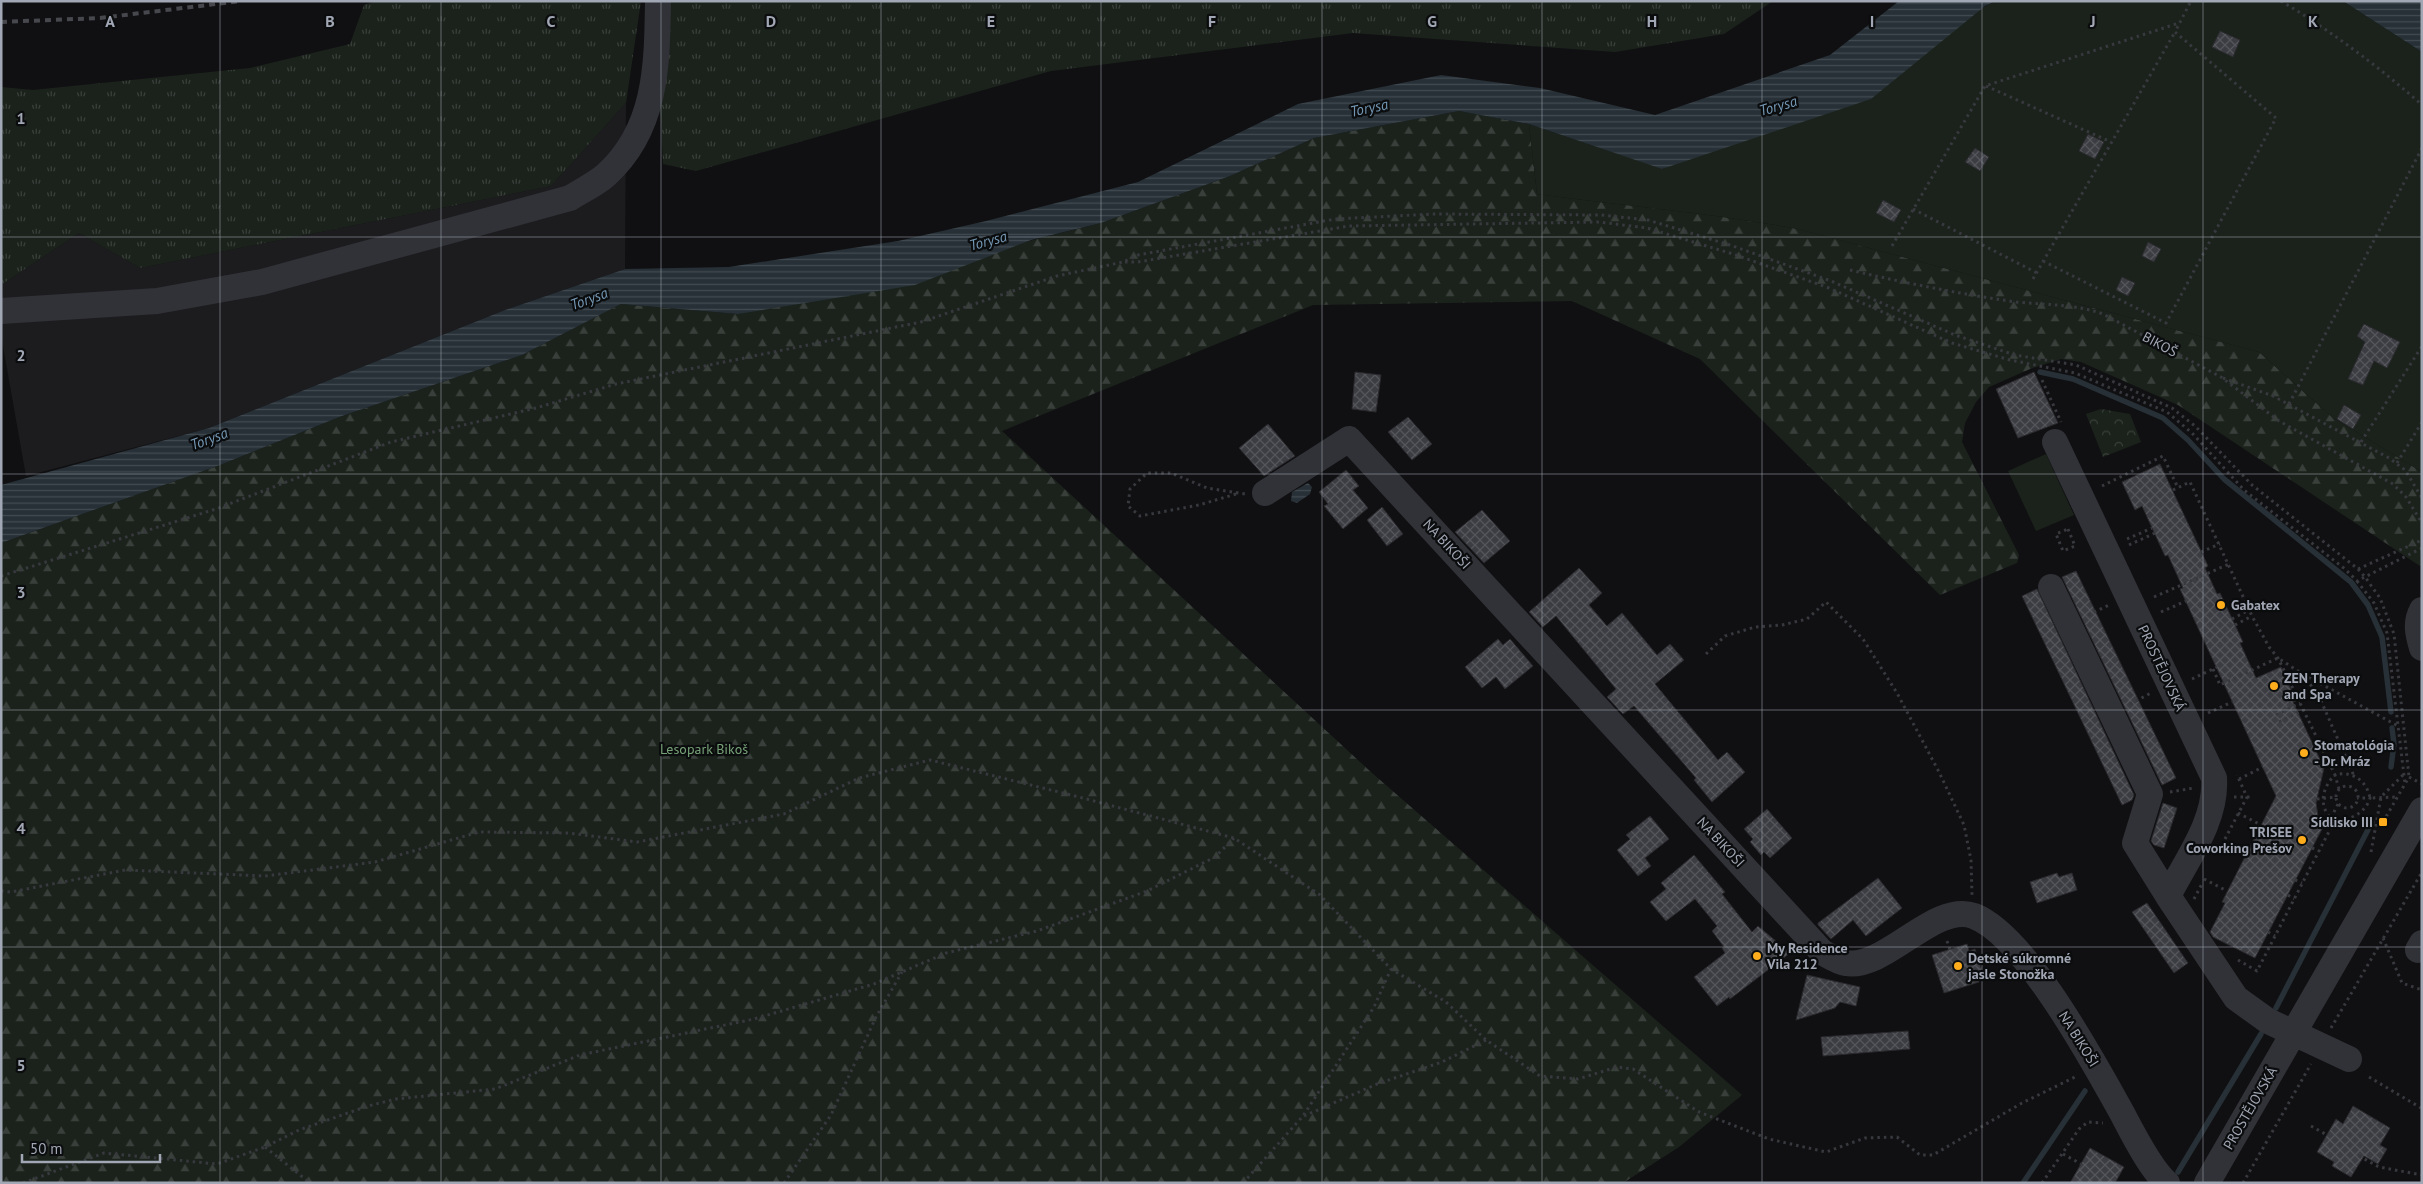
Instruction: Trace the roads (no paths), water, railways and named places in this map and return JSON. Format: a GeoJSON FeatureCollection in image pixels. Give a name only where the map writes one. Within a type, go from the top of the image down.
{"type":"FeatureCollection","features":[{"type":"Feature","properties":{"kind":"street"},"geometry":{"type":"LineString","coordinates":[[1,311],[157,302],[262,282],[570,198],[605,176],[634,143],[649,105],[657,64],[658,1]]}},
{"type":"Feature","properties":{"kind":"street","name":"NA BIKOŠI"},"geometry":{"type":"LineString","coordinates":[[1265,493],[1349,439],[1822,952],[1846,964],[1872,959],[1941,918],[1972,915],[1995,928],[2018,952],[2065,1016],[2096,1066],[2130,1129],[2167,1183]]}},
{"type":"Feature","properties":{"kind":"street","name":"PROSTĚJOVSKÁ"},"geometry":{"type":"LineString","coordinates":[[2058,448],[2214,778],[2215,796],[2210,817],[2168,896]]}},
{"type":"Feature","properties":{"kind":"street"},"geometry":{"type":"LineString","coordinates":[[2051,587],[2150,794],[2135,842],[2168,896],[2236,998],[2268,1021],[2349,1059]]}},
{"type":"Feature","properties":{"kind":"street"},"geometry":{"type":"LineString","coordinates":[[2422,610],[2418,619],[2417,633],[2422,648]]}},
{"type":"Feature","properties":{"kind":"street","name":"PROSTĚJOVSKÁ"},"geometry":{"type":"LineString","coordinates":[[2207,1183],[2292,1033],[2413,844],[2422,810]]}},
{"type":"Feature","properties":{"kind":"water","name":"Torysa"},"geometry":{"type":"Polygon","coordinates":[[[1899,1],[1996,1],[1985,6],[1871,99],[1662,169],[1529,124],[1459,111],[1314,138],[1230,176],[1101,223],[1031,240],[915,285],[738,314],[621,304],[522,355],[342,416],[220,465],[1,543],[1,485],[209,428],[505,310],[625,269],[729,267],[898,241],[986,221],[1138,182],[1298,104],[1441,75],[1540,88],[1655,115],[1830,55],[1899,1]]]}},
{"type":"Feature","properties":{"kind":"water"},"geometry":{"type":"Polygon","coordinates":[[[2343,1],[2422,1],[2422,52],[2343,1]]]}},
{"type":"Feature","properties":{"kind":"water"},"geometry":{"type":"Polygon","coordinates":[[[1308,483],[1312,487],[1310,494],[1297,503],[1291,501],[1292,492],[1308,483]]]}},
{"type":"Feature","properties":{"kind":"waterway"},"geometry":{"type":"LineString","coordinates":[[2040,372],[2073,379],[2163,418],[2188,440],[2224,479],[2351,582],[2368,605],[2382,637],[2391,712]]}},
{"type":"Feature","properties":{"kind":"waterway"},"geometry":{"type":"LineString","coordinates":[[2391,767],[2394,744],[2392,728]]}},
{"type":"Feature","properties":{"kind":"waterway"},"geometry":{"type":"LineString","coordinates":[[2276,1008],[2372,822]]}},
{"type":"Feature","properties":{"kind":"waterway"},"geometry":{"type":"LineString","coordinates":[[2178,1172],[2261,1034]]}},
{"type":"Feature","properties":{"kind":"waterway"},"geometry":{"type":"LineString","coordinates":[[2023,1183],[2085,1091]]}},
{"type":"Feature","properties":{"kind":"railway"},"geometry":{"type":"LineString","coordinates":[[1,22],[100,18],[241,1]]}},
{"type":"Feature","properties":{"kind":"place","name":"Gabatex"},"geometry":{"type":"Point","coordinates":[2221,605]}},
{"type":"Feature","properties":{"kind":"place","name":"ZEN Therapy and Spa"},"geometry":{"type":"Point","coordinates":[2274,686]}},
{"type":"Feature","properties":{"kind":"place","name":"Stomatológia - Dr. Mráz"},"geometry":{"type":"Point","coordinates":[2304,753]}},
{"type":"Feature","properties":{"kind":"place","name":"Sídlisko III"},"geometry":{"type":"Point","coordinates":[2383,822]}},
{"type":"Feature","properties":{"kind":"place","name":"TRISEE Coworking Prešov"},"geometry":{"type":"Point","coordinates":[2302,840]}},
{"type":"Feature","properties":{"kind":"place","name":"My Residence Vila 212"},"geometry":{"type":"Point","coordinates":[1757,956]}},
{"type":"Feature","properties":{"kind":"place","name":"Detské súkromné jasle Stonožka"},"geometry":{"type":"Point","coordinates":[1958,966]}},
{"type":"Feature","properties":{"kind":"park label","name":"Lesopark Bikoš"},"geometry":{"type":"Point","coordinates":[704,749]}}]}
